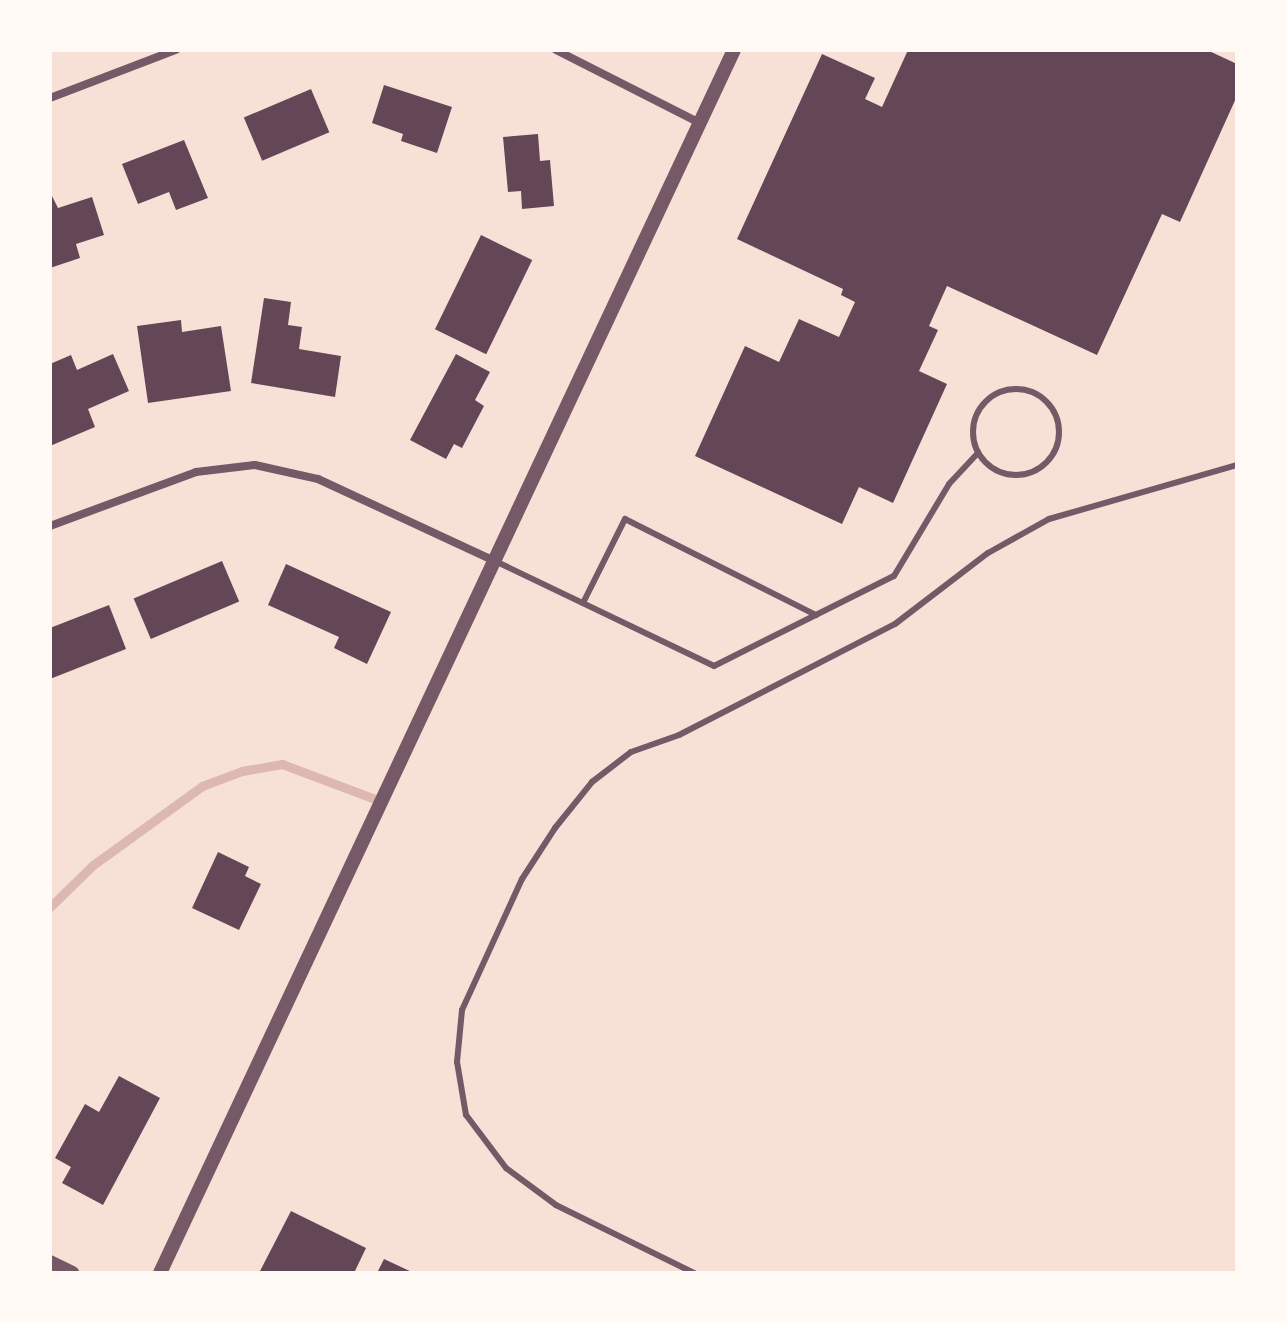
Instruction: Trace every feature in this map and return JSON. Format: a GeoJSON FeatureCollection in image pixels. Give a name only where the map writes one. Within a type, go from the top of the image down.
{"type":"FeatureCollection","features":[{"type":"Feature","properties":{"kind":"street"},"geometry":{"type":"LineString","coordinates":[[50,98],[176,50]]}},
{"type":"Feature","properties":{"kind":"street"},"geometry":{"type":"LineString","coordinates":[[556,50],[700,123]]}},
{"type":"Feature","properties":{"kind":"street"},"geometry":{"type":"LineString","coordinates":[[160,1273],[734,50]]}},
{"type":"Feature","properties":{"kind":"street"},"geometry":{"type":"LineString","coordinates":[[50,526],[196,472],[255,465],[318,479],[495,561]]}},
{"type":"Feature","properties":{"kind":"street"},"geometry":{"type":"LineString","coordinates":[[50,1262],[73,1273]]}},
{"type":"Feature","properties":{"kind":"lane"},"geometry":{"type":"LineString","coordinates":[[495,561],[714,666],[894,576],[949,484],[977,454],[977,417],[995,395],[1008,391],[1036,394],[1055,414],[1059,441],[1044,465],[1032,472],[1005,473],[977,454]]}},
{"type":"Feature","properties":{"kind":"lane"},"geometry":{"type":"LineString","coordinates":[[694,1273],[556,1205],[506,1168],[466,1115],[457,1062],[462,1010],[522,879],[555,828],[592,782],[631,752],[679,735],[895,624],[988,553],[1049,519],[1237,465]]}},
{"type":"Feature","properties":{"kind":"lane"},"geometry":{"type":"LineString","coordinates":[[583,603],[625,519],[816,615]]}},
{"type":"Feature","properties":{"kind":"building"},"geometry":{"type":"Polygon","coordinates":[[[908,50],[1207,50],[1237,64],[1237,96],[1180,222],[1162,214],[1097,355],[947,286],[929,326],[938,330],[919,371],[947,384],[893,503],[859,487],[842,524],[695,456],[745,346],[779,362],[799,319],[839,337],[855,302],[841,295],[843,289],[737,239],[822,54],[875,78],[865,99],[882,107],[908,50]]]}},
{"type":"Feature","properties":{"kind":"building"},"geometry":{"type":"Polygon","coordinates":[[[384,85],[452,107],[437,153],[401,141],[403,134],[372,123],[384,85]]]}},
{"type":"Feature","properties":{"kind":"building"},"geometry":{"type":"Polygon","coordinates":[[[311,89],[329,132],[262,161],[244,118],[311,89]]]}},
{"type":"Feature","properties":{"kind":"building"},"geometry":{"type":"Polygon","coordinates":[[[538,134],[540,161],[550,160],[554,206],[522,209],[521,191],[508,192],[503,137],[538,134]]]}},
{"type":"Feature","properties":{"kind":"building"},"geometry":{"type":"Polygon","coordinates":[[[184,140],[208,198],[176,210],[169,192],[138,204],[122,164],[184,140]]]}},
{"type":"Feature","properties":{"kind":"building"},"geometry":{"type":"Polygon","coordinates":[[[50,192],[58,208],[92,197],[104,235],[76,244],[80,258],[50,268],[50,192]]]}},
{"type":"Feature","properties":{"kind":"building"},"geometry":{"type":"Polygon","coordinates":[[[481,235],[532,260],[486,354],[435,329],[481,235]]]}},
{"type":"Feature","properties":{"kind":"building"},"geometry":{"type":"Polygon","coordinates":[[[264,298],[291,302],[288,325],[302,327],[299,349],[341,356],[335,397],[251,383],[264,298]]]}},
{"type":"Feature","properties":{"kind":"building"},"geometry":{"type":"Polygon","coordinates":[[[181,320],[182,332],[221,326],[231,391],[148,403],[137,326],[181,320]]]}},
{"type":"Feature","properties":{"kind":"building"},"geometry":{"type":"Polygon","coordinates":[[[113,354],[129,391],[88,409],[95,427],[50,446],[50,364],[71,355],[77,370],[113,354]]]}},
{"type":"Feature","properties":{"kind":"building"},"geometry":{"type":"Polygon","coordinates":[[[456,354],[490,372],[475,400],[484,406],[462,448],[454,444],[446,459],[410,440],[456,354]]]}},
{"type":"Feature","properties":{"kind":"building"},"geometry":{"type":"Polygon","coordinates":[[[222,561],[239,602],[151,639],[134,599],[222,561]]]}},
{"type":"Feature","properties":{"kind":"building"},"geometry":{"type":"Polygon","coordinates":[[[286,564],[391,612],[367,664],[334,648],[339,637],[268,605],[286,564]]]}},
{"type":"Feature","properties":{"kind":"building"},"geometry":{"type":"Polygon","coordinates":[[[109,605],[126,649],[50,679],[50,628],[109,605]]]}},
{"type":"Feature","properties":{"kind":"building"},"geometry":{"type":"Polygon","coordinates":[[[218,852],[249,867],[245,876],[261,884],[239,930],[192,908],[218,852]]]}},
{"type":"Feature","properties":{"kind":"building"},"geometry":{"type":"Polygon","coordinates":[[[119,1076],[160,1098],[103,1205],[62,1183],[71,1167],[55,1158],[85,1104],[99,1112],[119,1076]]]}},
{"type":"Feature","properties":{"kind":"building"},"geometry":{"type":"Polygon","coordinates":[[[291,1211],[366,1248],[354,1273],[259,1273],[291,1211]]]}},
{"type":"Feature","properties":{"kind":"building"},"geometry":{"type":"Polygon","coordinates":[[[384,1259],[414,1273],[377,1273],[384,1259]]]}},
{"type":"Feature","properties":{"kind":"waterway"},"geometry":{"type":"LineString","coordinates":[[50,907],[93,865],[202,786],[242,771],[282,764],[383,802]]}}]}
